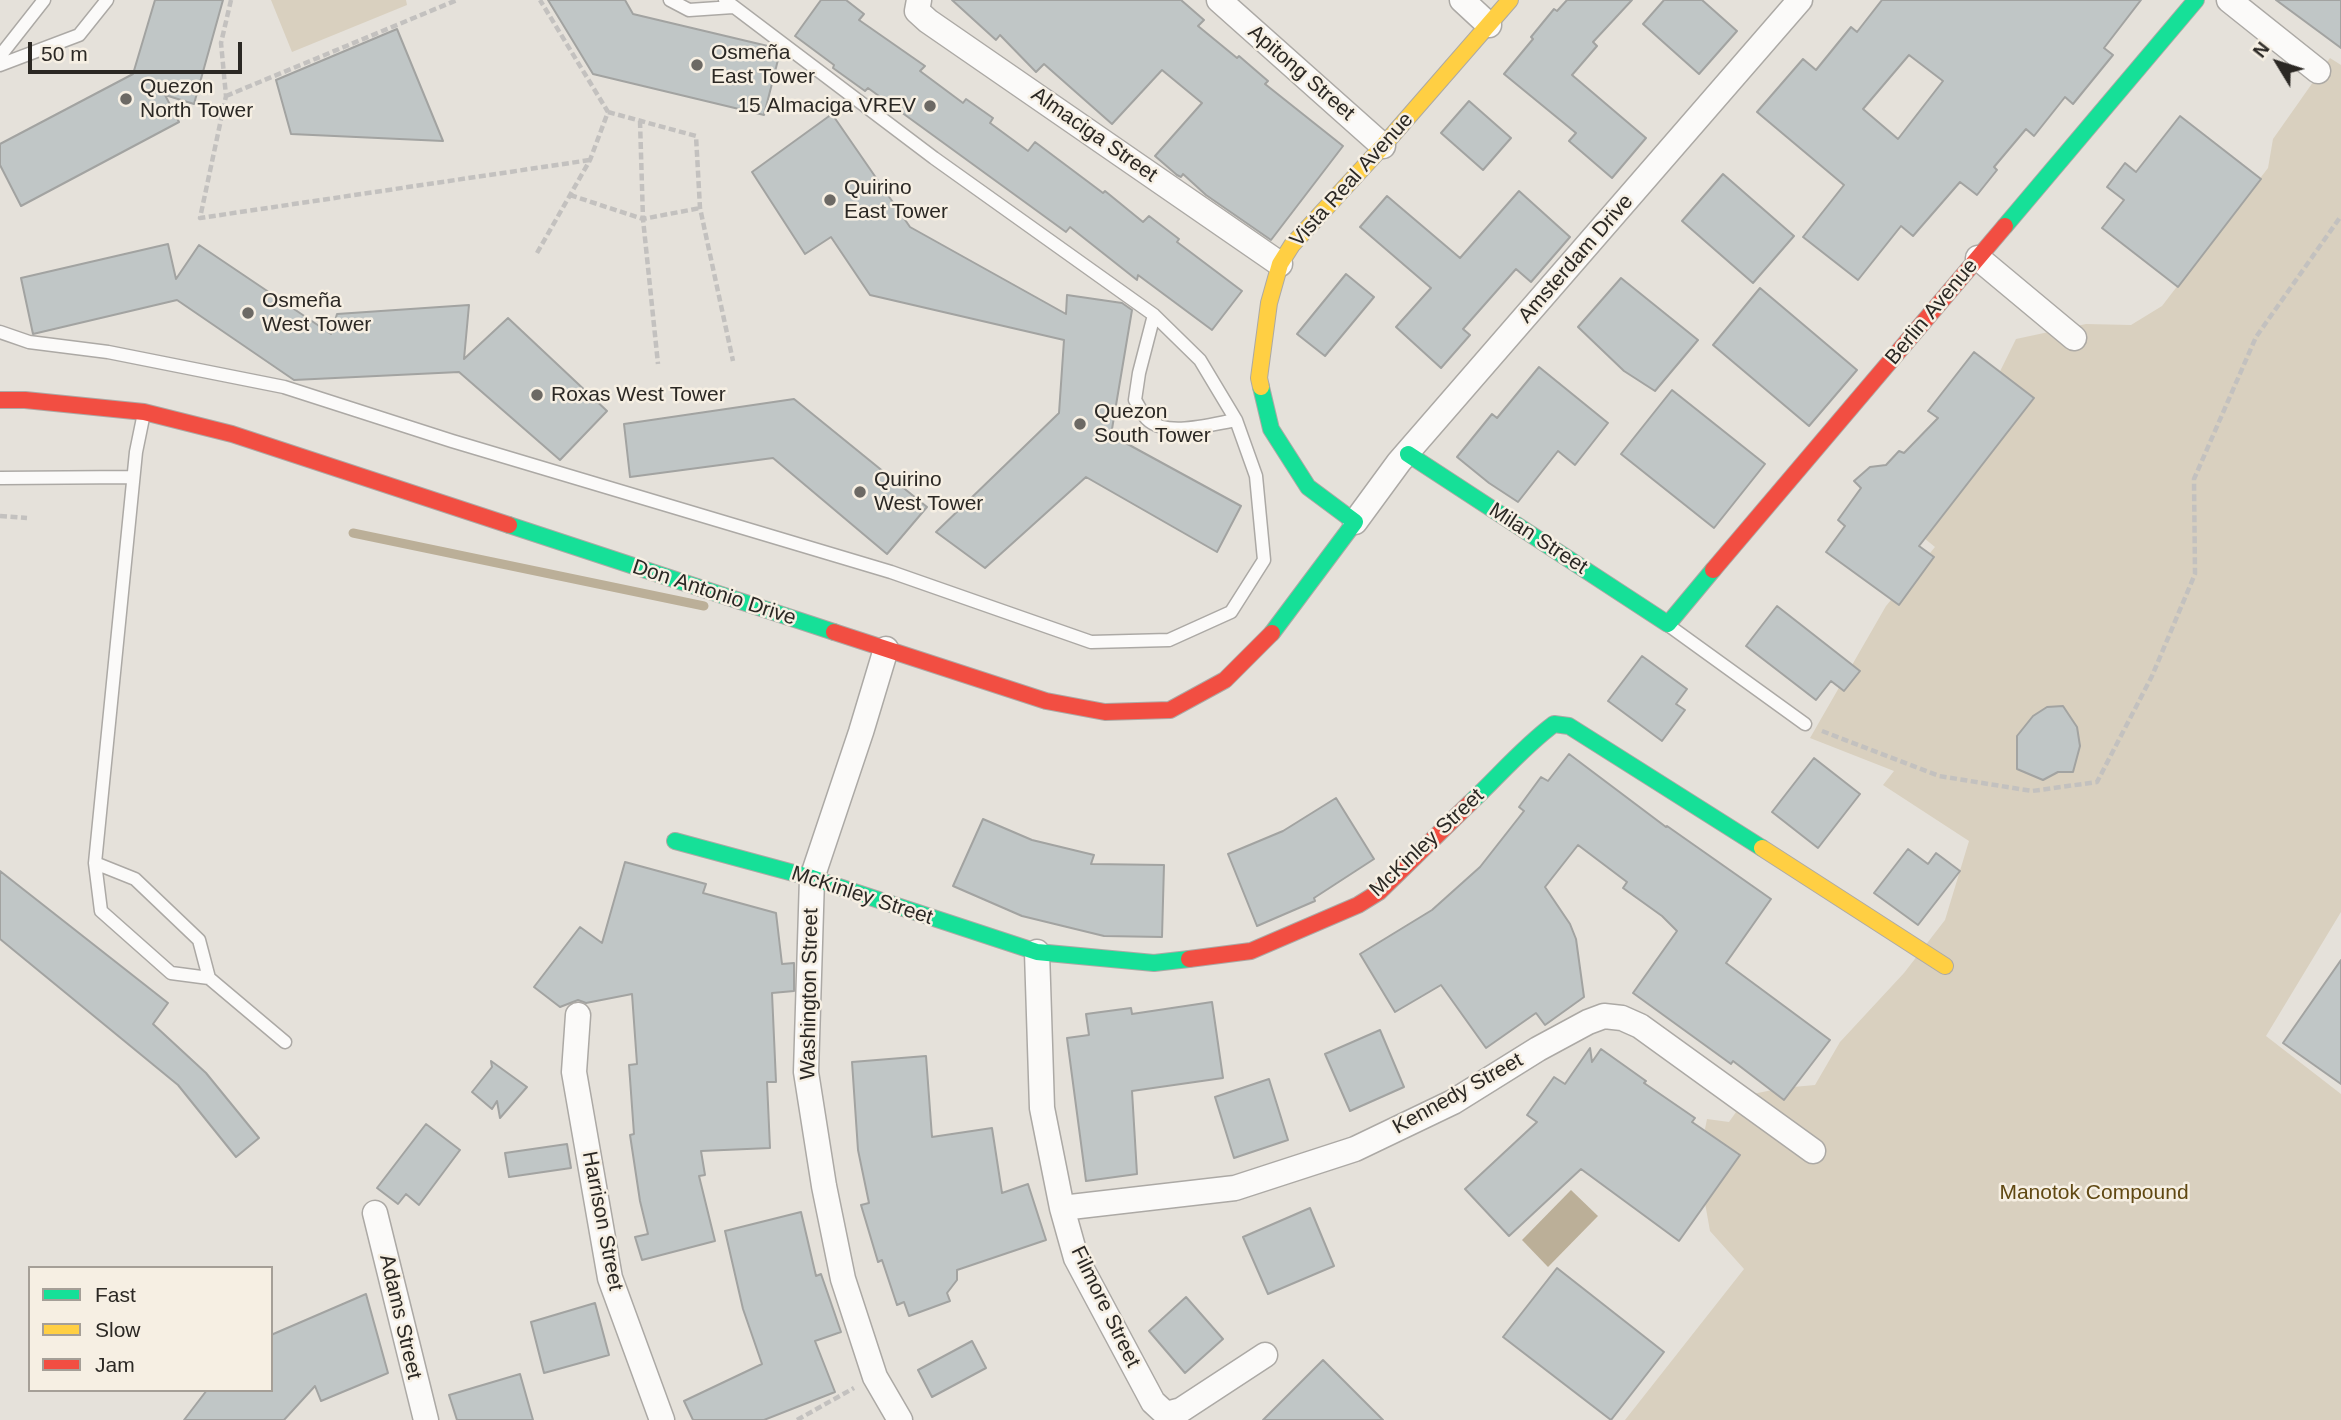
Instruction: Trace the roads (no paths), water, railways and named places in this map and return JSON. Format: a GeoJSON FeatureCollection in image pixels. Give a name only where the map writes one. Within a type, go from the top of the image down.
{"type":"FeatureCollection","features":[{"type":"Feature","properties":{"kind":"street","name":"Almaciga Street"},"geometry":{"type":"LineString","coordinates":[[919,0],[917,11],[928,21],[1280,264]]}},
{"type":"Feature","properties":{"kind":"street","name":"Apitong Street"},"geometry":{"type":"LineString","coordinates":[[1219,0],[1383,146]]}},
{"type":"Feature","properties":{"kind":"street"},"geometry":{"type":"LineString","coordinates":[[1462,0],[1489,24]]}},
{"type":"Feature","properties":{"kind":"street","name":"Vista Real Avenue"},"geometry":{"type":"LineString","coordinates":[[1356,522],[1308,487],[1270,429],[1259,378],[1269,303],[1280,264],[1292,245],[1383,146],[1510,0]]}},
{"type":"Feature","properties":{"kind":"street","name":"Amsterdam Drive"},"geometry":{"type":"LineString","coordinates":[[1356,522],[1408,454],[1800,0]]}},
{"type":"Feature","properties":{"kind":"street","name":"Berlin Avenue"},"geometry":{"type":"LineString","coordinates":[[1668,624],[2196,0]]}},
{"type":"Feature","properties":{"kind":"street"},"geometry":{"type":"LineString","coordinates":[[2229,0],[2318,71]]}},
{"type":"Feature","properties":{"kind":"street"},"geometry":{"type":"LineString","coordinates":[[1978,258],[2074,338]]}},
{"type":"Feature","properties":{"kind":"street","name":"Don Antonio Drive"},"geometry":{"type":"LineString","coordinates":[[0,400],[144,412],[232,434],[1046,701],[1105,712],[1170,710],[1226,680],[1276,629],[1356,522]]}},
{"type":"Feature","properties":{"kind":"street","name":"Milan Street"},"geometry":{"type":"LineString","coordinates":[[1408,454],[1668,624]]}},
{"type":"Feature","properties":{"kind":"street","name":"Washington Street"},"geometry":{"type":"LineString","coordinates":[[886,649],[811,878],[806,1072],[824,1186],[843,1279],[875,1377],[900,1420]]}},
{"type":"Feature","properties":{"kind":"street","name":"McKinley Street"},"geometry":{"type":"LineString","coordinates":[[676,841],[811,878],[1037,953],[1154,963],[1251,951],[1346,910],[1379,892],[1531,741],[1554,724],[1569,726],[1580,732],[1945,966]]}},
{"type":"Feature","properties":{"kind":"street","name":"Filmore Street"},"geometry":{"type":"LineString","coordinates":[[1037,953],[1042,1108],[1062,1208],[1076,1258],[1153,1402],[1166,1414],[1181,1410],[1265,1355]]}},
{"type":"Feature","properties":{"kind":"street","name":"Harrison Street"},"geometry":{"type":"LineString","coordinates":[[578,1016],[574,1072],[610,1278],[662,1420]]}},
{"type":"Feature","properties":{"kind":"street","name":"Kennedy Street"},"geometry":{"type":"LineString","coordinates":[[1062,1208],[1235,1188],[1354,1149],[1452,1102],[1538,1049],[1604,1017],[1622,1018],[1640,1026],[1813,1151]]}},
{"type":"Feature","properties":{"kind":"street","name":"Adams Street"},"geometry":{"type":"LineString","coordinates":[[375,1213],[417,1418]]}},
{"type":"Feature","properties":{"kind":"lane"},"geometry":{"type":"LineString","coordinates":[[0,56],[44,0]]}},
{"type":"Feature","properties":{"kind":"lane"},"geometry":{"type":"LineString","coordinates":[[0,65],[79,35],[107,0]]}},
{"type":"Feature","properties":{"kind":"lane"},"geometry":{"type":"LineString","coordinates":[[0,332],[29,342],[108,352],[284,387],[891,572],[1091,642],[1169,640],[1231,612],[1264,560],[1256,476],[1236,420],[1200,360],[1154,315],[934,158],[729,3],[689,10],[670,0]]}},
{"type":"Feature","properties":{"kind":"lane"},"geometry":{"type":"LineString","coordinates":[[1154,315],[1135,400],[1148,420],[1163,428],[1236,420]]}},
{"type":"Feature","properties":{"kind":"lane"},"geometry":{"type":"LineString","coordinates":[[144,412],[133,477],[95,863],[101,911],[170,973],[209,978],[285,1042]]}},
{"type":"Feature","properties":{"kind":"lane"},"geometry":{"type":"LineString","coordinates":[[0,478],[133,477]]}},
{"type":"Feature","properties":{"kind":"lane"},"geometry":{"type":"LineString","coordinates":[[1668,624],[1805,724]]}},
{"type":"Feature","properties":{"kind":"lane"},"geometry":{"type":"LineString","coordinates":[[95,863],[135,879],[199,940],[209,978]]}},
{"type":"Feature","properties":{"kind":"waterway"},"geometry":{"type":"LineString","coordinates":[[353,533],[704,606]]}},
{"type":"Feature","properties":{"kind":"place","name":"Osmeña East Tower"},"geometry":{"type":"Point","coordinates":[697,65]}},
{"type":"Feature","properties":{"kind":"place","name":"Quezon North Tower"},"geometry":{"type":"Point","coordinates":[126,99]}},
{"type":"Feature","properties":{"kind":"place","name":"15 Almaciga VREV"},"geometry":{"type":"Point","coordinates":[930,106]}},
{"type":"Feature","properties":{"kind":"place","name":"Quirino East Tower"},"geometry":{"type":"Point","coordinates":[830,200]}},
{"type":"Feature","properties":{"kind":"place","name":"Osmeña West Tower"},"geometry":{"type":"Point","coordinates":[248,313]}},
{"type":"Feature","properties":{"kind":"place","name":"Roxas West Tower"},"geometry":{"type":"Point","coordinates":[537,395]}},
{"type":"Feature","properties":{"kind":"place","name":"Quezon South Tower"},"geometry":{"type":"Point","coordinates":[1080,424]}},
{"type":"Feature","properties":{"kind":"place","name":"Quirino West Tower"},"geometry":{"type":"Point","coordinates":[860,492]}},
{"type":"Feature","properties":{"kind":"park label","name":"Manotok Compound"},"geometry":{"type":"Point","coordinates":[2094,1193]}}]}
